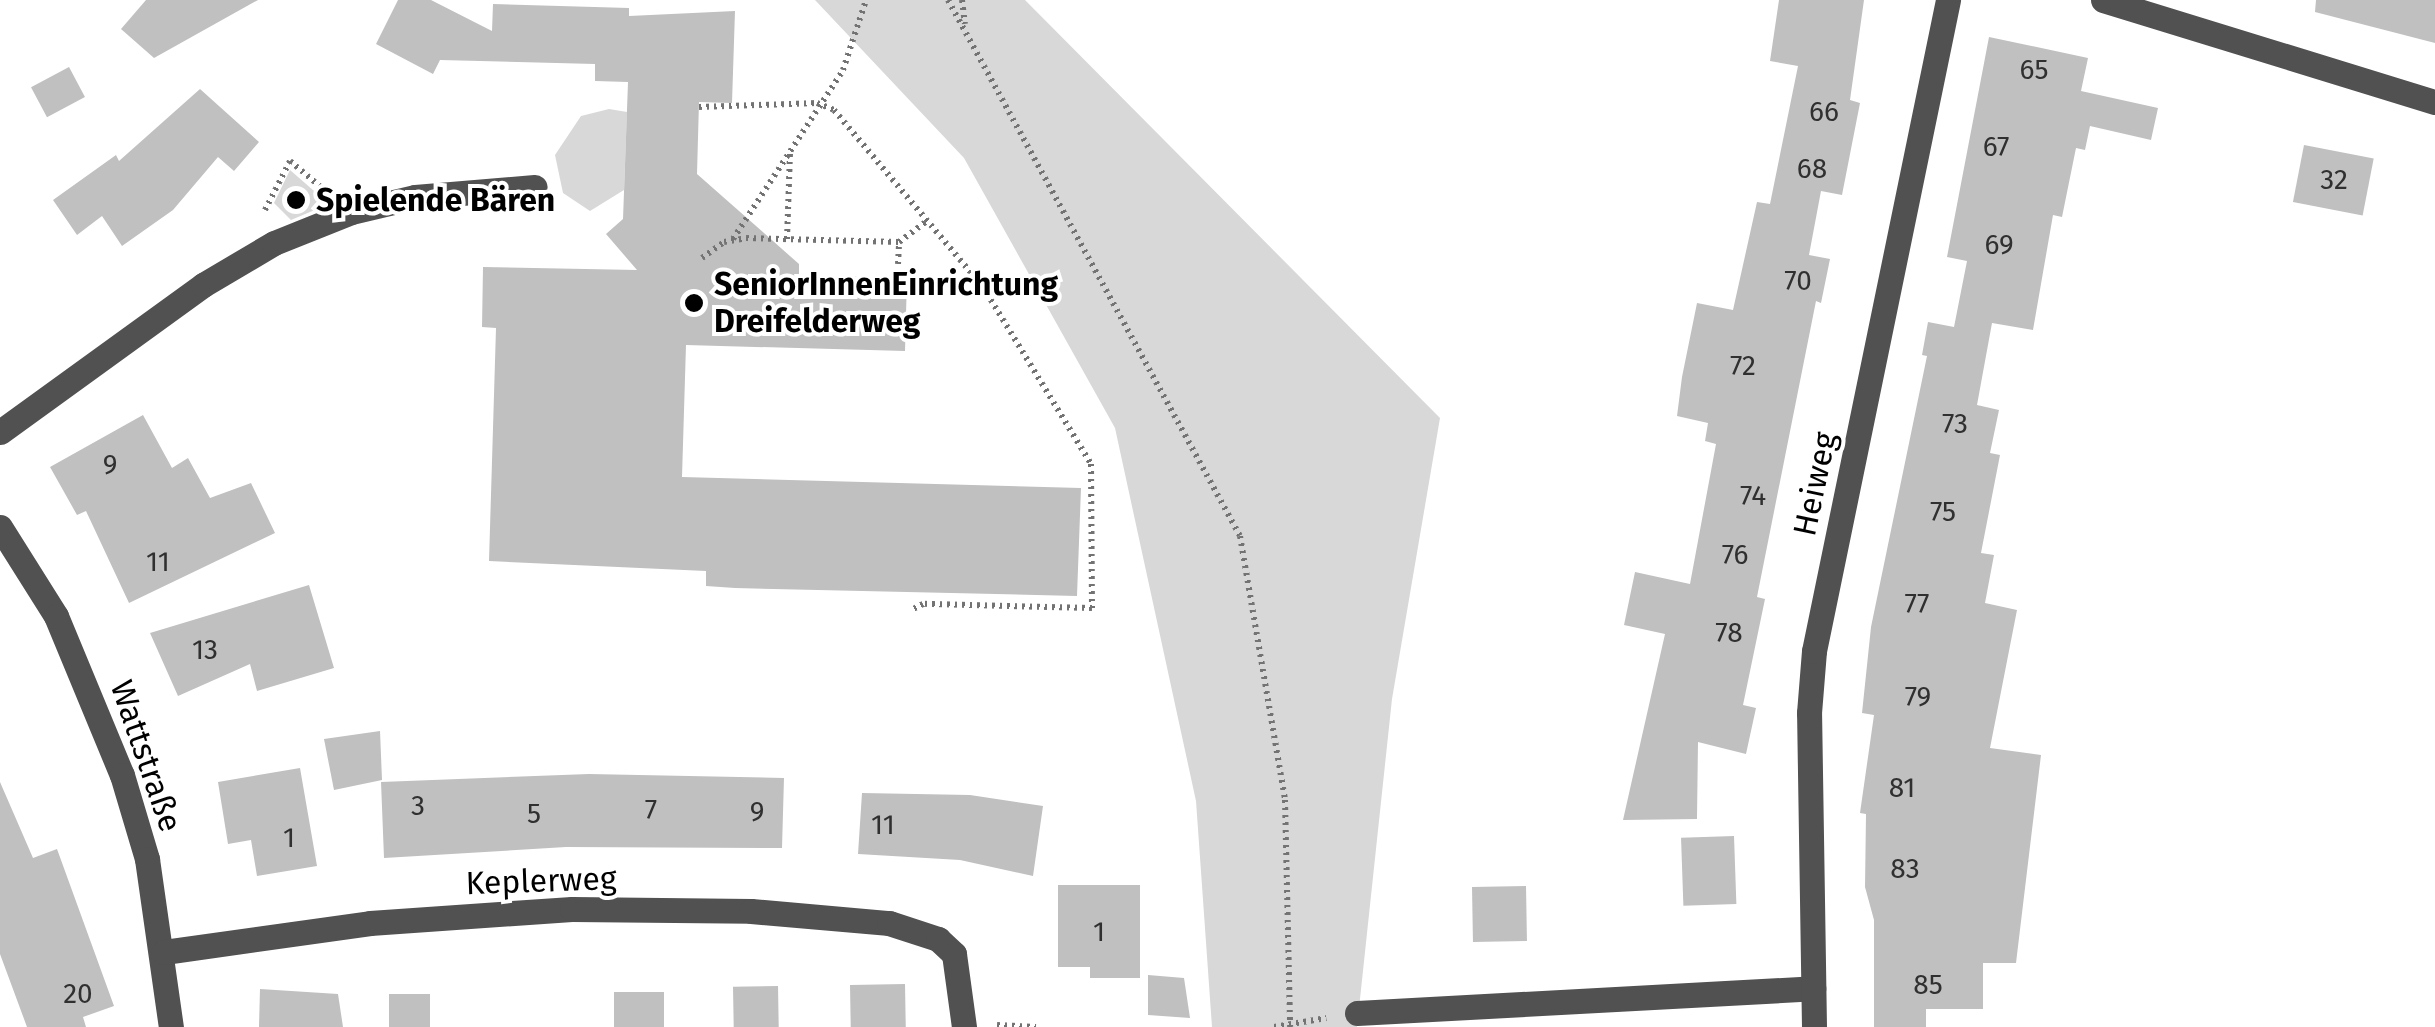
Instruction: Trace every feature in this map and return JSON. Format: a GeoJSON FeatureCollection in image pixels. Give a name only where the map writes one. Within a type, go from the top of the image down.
{"type":"FeatureCollection","features":[{"type":"Feature","properties":{"kind":"street","name":"Heiweg"},"geometry":{"type":"LineString","coordinates":[[1814,1027],[1814,651],[1948,0]]}},
{"type":"Feature","properties":{"kind":"street"},"geometry":{"type":"LineString","coordinates":[[2103,0],[2435,102]]}},
{"type":"Feature","properties":{"kind":"street"},"geometry":{"type":"LineString","coordinates":[[0,432],[203,286],[274,244],[351,212],[415,197],[534,186]]}},
{"type":"Feature","properties":{"kind":"street","name":"Wattstraße"},"geometry":{"type":"LineString","coordinates":[[0,526],[56,616],[96,704],[147,859],[164,952],[171,1027]]}},
{"type":"Feature","properties":{"kind":"street","name":"Keplerweg"},"geometry":{"type":"LineString","coordinates":[[164,952],[370,923],[572,909],[751,911],[921,931],[954,954],[964,1027]]}},
{"type":"Feature","properties":{"kind":"street"},"geometry":{"type":"LineString","coordinates":[[1357,1013],[1814,988]]}},
{"type":"Feature","properties":{"kind":"path"},"geometry":{"type":"LineString","coordinates":[[702,258],[733,239],[790,152],[842,70],[866,0]]}},
{"type":"Feature","properties":{"kind":"path"},"geometry":{"type":"LineString","coordinates":[[948,0],[1240,536],[1285,800],[1290,1026]]}},
{"type":"Feature","properties":{"kind":"path"},"geometry":{"type":"LineString","coordinates":[[962,0],[965,27]]}},
{"type":"Feature","properties":{"kind":"path"},"geometry":{"type":"LineString","coordinates":[[699,107],[821,103],[983,287],[1091,464],[1094,602],[1083,611],[923,604],[911,610]]}},
{"type":"Feature","properties":{"kind":"path"},"geometry":{"type":"LineString","coordinates":[[787,239],[790,152]]}},
{"type":"Feature","properties":{"kind":"path"},"geometry":{"type":"LineString","coordinates":[[733,239],[899,242],[928,220]]}},
{"type":"Feature","properties":{"kind":"path"},"geometry":{"type":"LineString","coordinates":[[898,264],[899,242]]}},
{"type":"Feature","properties":{"kind":"path"},"geometry":{"type":"LineString","coordinates":[[1274,1027],[1357,1013]]}},
{"type":"Feature","properties":{"kind":"shaded area"},"geometry":{"type":"Polygon","coordinates":[[[815,0],[1025,0],[1440,418],[1392,699],[1357,1027],[1212,1027],[1196,801],[1115,428],[964,158],[815,0]]]}},
{"type":"Feature","properties":{"kind":"shaded area"},"geometry":{"type":"Polygon","coordinates":[[[609,109],[627,112],[624,190],[590,211],[563,193],[555,155],[581,116],[609,109]]]}},
{"type":"Feature","properties":{"kind":"shaded area"},"geometry":{"type":"Polygon","coordinates":[[[290,170],[329,204],[291,220],[274,203],[290,170]]]}},
{"type":"Feature","properties":{"kind":"building"},"geometry":{"type":"Polygon","coordinates":[[[146,0],[258,0],[154,58],[121,29],[146,0]]]}},
{"type":"Feature","properties":{"kind":"building"},"geometry":{"type":"Polygon","coordinates":[[[398,0],[431,0],[492,31],[493,4],[629,8],[629,16],[735,11],[732,103],[699,102],[697,174],[799,264],[799,275],[907,278],[905,351],[686,345],[682,477],[1081,488],[1077,596],[735,588],[706,586],[706,571],[489,561],[496,328],[482,327],[483,267],[637,270],[606,234],[623,219],[628,82],[595,81],[595,64],[440,60],[433,74],[376,44],[398,0]]]}},
{"type":"Feature","properties":{"kind":"building"},"geometry":{"type":"Polygon","coordinates":[[[1779,0],[1864,0],[1850,100],[1860,103],[1842,195],[1821,191],[1809,255],[1830,259],[1821,303],[1816,301],[1757,597],[1765,599],[1743,705],[1756,708],[1746,754],[1698,742],[1697,819],[1623,820],[1665,634],[1624,625],[1635,572],[1690,584],[1716,444],[1705,441],[1708,423],[1677,416],[1682,377],[1697,303],[1733,310],[1757,202],[1770,204],[1798,66],[1770,61],[1779,0]]]}},
{"type":"Feature","properties":{"kind":"building"},"geometry":{"type":"Polygon","coordinates":[[[2316,0],[2435,0],[2435,43],[2315,12],[2316,0]]]}},
{"type":"Feature","properties":{"kind":"building"},"geometry":{"type":"Polygon","coordinates":[[[1989,37],[2088,58],[2081,91],[2158,108],[2151,140],[2090,126],[2085,150],[2076,148],[2062,217],[2053,215],[2033,330],[1992,323],[1977,405],[1999,410],[1990,453],[2000,455],[1981,553],[1994,555],[1985,603],[2017,610],[1990,748],[2041,755],[2016,963],[1983,963],[1983,1009],[1926,1009],[1926,1027],[1874,1027],[1874,920],[1865,887],[1866,814],[1860,813],[1874,715],[1862,713],[1871,627],[1927,356],[1922,355],[1928,322],[1954,327],[1967,261],[1947,257],[1989,37]]]}},
{"type":"Feature","properties":{"kind":"building"},"geometry":{"type":"Polygon","coordinates":[[[69,67],[85,97],[47,117],[31,87],[69,67]]]}},
{"type":"Feature","properties":{"kind":"building"},"geometry":{"type":"Polygon","coordinates":[[[200,89],[259,142],[234,171],[218,157],[173,210],[122,246],[102,216],[77,235],[53,200],[116,155],[119,161],[200,89]]]}},
{"type":"Feature","properties":{"kind":"building"},"geometry":{"type":"Polygon","coordinates":[[[2304,145],[2374,159],[2363,215],[2293,202],[2304,145]]]}},
{"type":"Feature","properties":{"kind":"building"},"geometry":{"type":"Polygon","coordinates":[[[143,415],[172,468],[188,458],[210,498],[251,483],[275,533],[129,603],[86,511],[77,515],[50,467],[143,415]]]}},
{"type":"Feature","properties":{"kind":"building"},"geometry":{"type":"Polygon","coordinates":[[[309,585],[334,668],[257,691],[250,664],[178,696],[150,633],[309,585]]]}},
{"type":"Feature","properties":{"kind":"building"},"geometry":{"type":"Polygon","coordinates":[[[380,731],[382,780],[334,790],[324,739],[380,731]]]}},
{"type":"Feature","properties":{"kind":"building"},"geometry":{"type":"Polygon","coordinates":[[[300,768],[317,866],[257,876],[251,840],[228,844],[218,782],[300,768]]]}},
{"type":"Feature","properties":{"kind":"building"},"geometry":{"type":"Polygon","coordinates":[[[589,774],[784,778],[782,848],[566,847],[384,858],[381,782],[589,774]]]}},
{"type":"Feature","properties":{"kind":"building"},"geometry":{"type":"Polygon","coordinates":[[[0,782],[33,858],[57,849],[114,1006],[83,1017],[86,1027],[27,1027],[0,954],[0,782]]]}},
{"type":"Feature","properties":{"kind":"building"},"geometry":{"type":"Polygon","coordinates":[[[862,793],[970,795],[1043,806],[1033,876],[960,860],[858,854],[862,793]]]}},
{"type":"Feature","properties":{"kind":"building"},"geometry":{"type":"Polygon","coordinates":[[[1734,836],[1736,904],[1683,906],[1681,838],[1734,836]]]}},
{"type":"Feature","properties":{"kind":"building"},"geometry":{"type":"Polygon","coordinates":[[[1058,885],[1140,885],[1140,978],[1090,978],[1090,967],[1058,967],[1058,885]]]}},
{"type":"Feature","properties":{"kind":"building"},"geometry":{"type":"Polygon","coordinates":[[[1526,886],[1527,941],[1473,942],[1472,887],[1526,886]]]}},
{"type":"Feature","properties":{"kind":"building"},"geometry":{"type":"Polygon","coordinates":[[[1148,975],[1184,978],[1190,1018],[1148,1015],[1148,975]]]}},
{"type":"Feature","properties":{"kind":"building"},"geometry":{"type":"Polygon","coordinates":[[[905,984],[906,1027],[851,1027],[850,985],[905,984]]]}},
{"type":"Feature","properties":{"kind":"building"},"geometry":{"type":"Polygon","coordinates":[[[778,986],[779,1027],[734,1027],[733,987],[778,986]]]}},
{"type":"Feature","properties":{"kind":"building"},"geometry":{"type":"Polygon","coordinates":[[[260,989],[338,994],[343,1027],[259,1027],[260,989]]]}},
{"type":"Feature","properties":{"kind":"building"},"geometry":{"type":"Polygon","coordinates":[[[614,992],[664,992],[664,1027],[614,1027],[614,992]]]}},
{"type":"Feature","properties":{"kind":"building"},"geometry":{"type":"Polygon","coordinates":[[[389,994],[430,994],[430,1027],[389,1027],[389,994]]]}},
{"type":"Feature","properties":{"kind":"place","name":"Spielende Bären"},"geometry":{"type":"Point","coordinates":[296,200]}},
{"type":"Feature","properties":{"kind":"place","name":"SeniorInnenEinrichtung Dreifelderweg"},"geometry":{"type":"Point","coordinates":[694,303]}}]}
